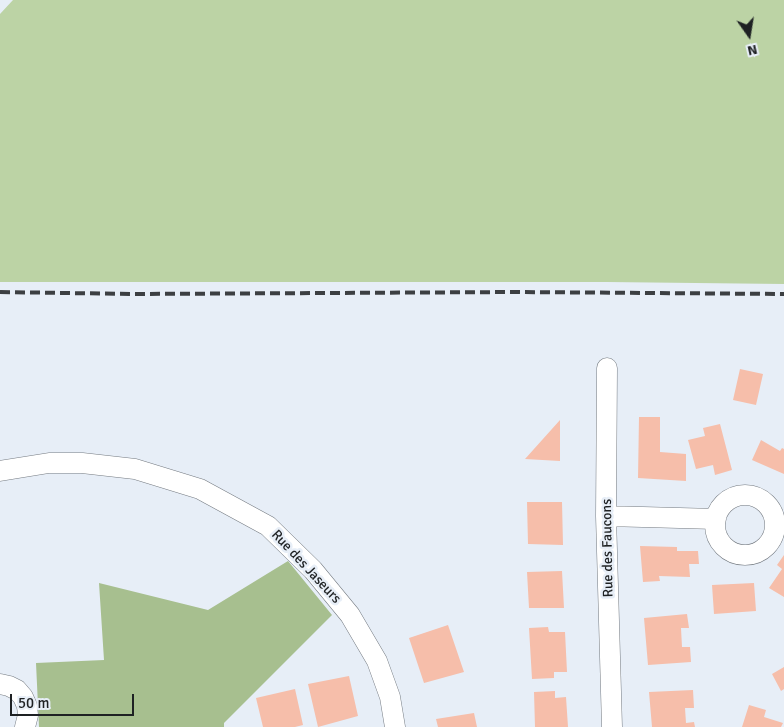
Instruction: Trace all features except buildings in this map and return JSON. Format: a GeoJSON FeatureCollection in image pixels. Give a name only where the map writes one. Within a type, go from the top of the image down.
{"type":"FeatureCollection","features":[{"type":"Feature","properties":{"kind":"street","name":"Rue des Faucons"},"geometry":{"type":"LineString","coordinates":[[607,368],[606,516],[612,727]]}},
{"type":"Feature","properties":{"kind":"street","name":"Rue des Jaseurs"},"geometry":{"type":"LineString","coordinates":[[0,471],[49,463],[82,463],[135,469],[200,489],[268,526],[313,570],[350,615],[377,661],[390,697],[395,727]]}},
{"type":"Feature","properties":{"kind":"street"},"geometry":{"type":"LineString","coordinates":[[606,516],[716,519]]}},
{"type":"Feature","properties":{"kind":"street"},"geometry":{"type":"LineString","coordinates":[[0,684],[17,690],[24,697],[28,715],[25,727]]}},
{"type":"Feature","properties":{"kind":"green space"},"geometry":{"type":"Polygon","coordinates":[[[13,0],[784,0],[784,284],[607,282],[0,282],[0,14],[13,0]]]}},
{"type":"Feature","properties":{"kind":"green space"},"geometry":{"type":"Polygon","coordinates":[[[288,561],[332,615],[224,723],[224,727],[39,727],[36,663],[104,660],[99,583],[208,610],[288,561]]]}},
{"type":"Feature","properties":{"kind":"railway"},"geometry":{"type":"LineString","coordinates":[[0,292],[133,294],[517,292],[784,294]]}}]}
